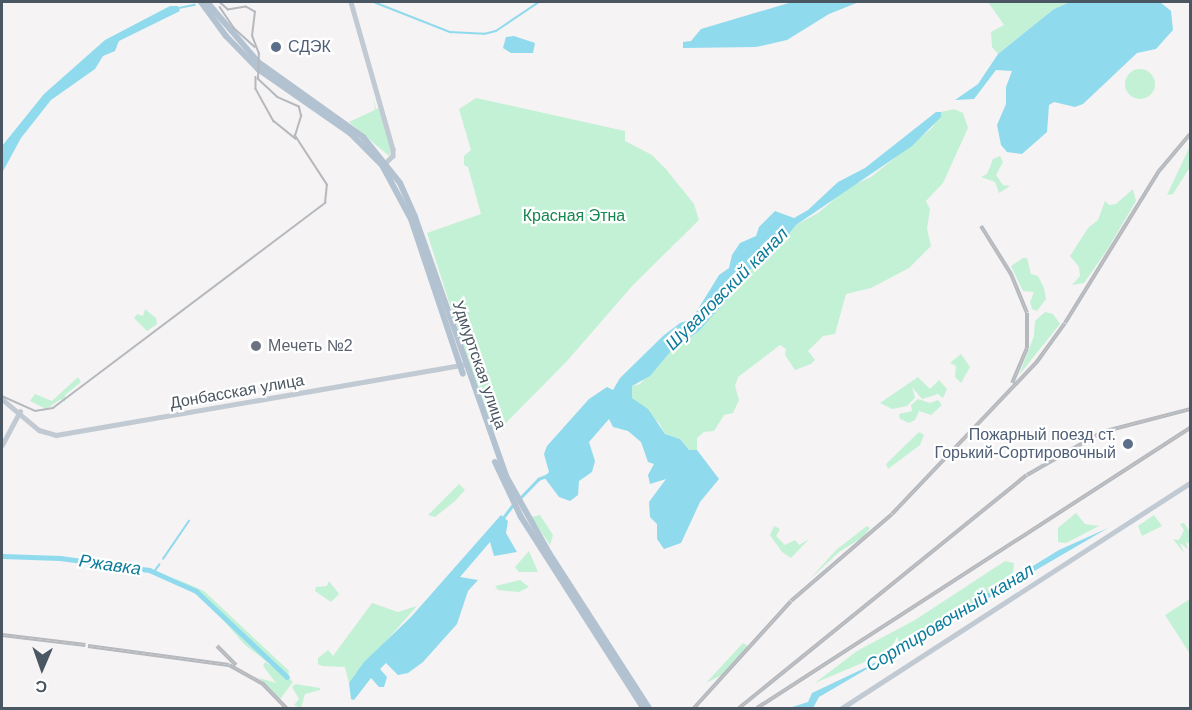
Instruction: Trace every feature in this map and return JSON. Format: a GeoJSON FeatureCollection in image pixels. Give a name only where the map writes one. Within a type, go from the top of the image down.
{"type":"FeatureCollection","features":[{"type":"Feature","properties":{"kind":"main road"},"geometry":{"type":"LineString","coordinates":[[201,2],[226,36],[258,66]]}},
{"type":"Feature","properties":{"kind":"main road"},"geometry":{"type":"LineString","coordinates":[[207,2],[258,66]]}},
{"type":"Feature","properties":{"kind":"main road","name":"Удмуртская улица"},"geometry":{"type":"LineString","coordinates":[[258,66],[350,134],[384,164],[411,219],[513,497],[643,708]]}},
{"type":"Feature","properties":{"kind":"main road","name":"Удмуртская улица"},"geometry":{"type":"LineString","coordinates":[[519,508],[649,708]]}},
{"type":"Feature","properties":{"kind":"street"},"geometry":{"type":"LineString","coordinates":[[351,2],[394,153],[384,164]]}},
{"type":"Feature","properties":{"kind":"street","name":"Донбасская улица"},"geometry":{"type":"LineString","coordinates":[[2,399],[20,411],[43,432],[62,434],[463,365]]}},
{"type":"Feature","properties":{"kind":"street"},"geometry":{"type":"LineString","coordinates":[[2,445],[20,411]]}},
{"type":"Feature","properties":{"kind":"street"},"geometry":{"type":"LineString","coordinates":[[842,708],[1191,483]]}},
{"type":"Feature","properties":{"kind":"green space"},"geometry":{"type":"Polygon","coordinates":[[[988,2],[1070,2],[1054,9],[998,54],[992,47],[991,32],[1004,25],[988,2]]]}},
{"type":"Feature","properties":{"kind":"green space"},"geometry":{"type":"Polygon","coordinates":[[[1140,69],[1151,73],[1155,84],[1151,95],[1140,99],[1129,95],[1125,84],[1129,73],[1140,69]]]}},
{"type":"Feature","properties":{"kind":"green space","name":"Красная Этна"},"geometry":{"type":"Polygon","coordinates":[[[476,98],[625,131],[625,141],[652,155],[665,168],[694,204],[699,220],[633,285],[567,361],[496,433],[489,427],[427,233],[481,214],[468,167],[464,165],[464,156],[471,150],[459,109],[476,98]]]}},
{"type":"Feature","properties":{"kind":"green space"},"geometry":{"type":"Polygon","coordinates":[[[374,99],[376,109],[381,107],[391,149],[389,156],[349,122],[375,110],[374,99]]]}},
{"type":"Feature","properties":{"kind":"green space"},"geometry":{"type":"Polygon","coordinates":[[[954,109],[963,113],[968,128],[943,183],[926,201],[930,209],[927,229],[931,246],[909,268],[871,288],[846,294],[835,334],[823,336],[808,351],[815,360],[811,364],[795,370],[785,355],[786,349],[780,345],[738,377],[735,386],[739,400],[733,413],[724,415],[714,431],[704,432],[697,438],[697,450],[689,450],[680,439],[665,434],[659,423],[632,398],[632,386],[640,384],[671,351],[699,331],[746,272],[770,258],[796,225],[818,213],[849,187],[871,177],[932,128],[941,112],[954,109]]]}},
{"type":"Feature","properties":{"kind":"green space"},"geometry":{"type":"Polygon","coordinates":[[[1190,146],[1190,167],[1173,194],[1167,195],[1190,146]]]}},
{"type":"Feature","properties":{"kind":"green space"},"geometry":{"type":"Polygon","coordinates":[[[1000,156],[1003,162],[996,175],[1003,185],[1010,186],[999,193],[995,182],[981,177],[987,174],[993,159],[1000,156]]]}},
{"type":"Feature","properties":{"kind":"green space"},"geometry":{"type":"Polygon","coordinates":[[[1133,189],[1136,201],[1107,250],[1084,283],[1072,285],[1080,276],[1079,267],[1070,256],[1088,228],[1098,220],[1105,201],[1109,205],[1116,204],[1133,189]]]}},
{"type":"Feature","properties":{"kind":"green space"},"geometry":{"type":"Polygon","coordinates":[[[1027,258],[1031,274],[1038,276],[1044,288],[1046,299],[1037,311],[1032,309],[1030,302],[1034,292],[1023,291],[1011,266],[1027,258]]]}},
{"type":"Feature","properties":{"kind":"green space"},"geometry":{"type":"Polygon","coordinates":[[[145,309],[156,318],[157,324],[147,331],[134,318],[137,314],[143,316],[145,309]]]}},
{"type":"Feature","properties":{"kind":"green space"},"geometry":{"type":"Polygon","coordinates":[[[1045,312],[1053,314],[1060,324],[1019,375],[1034,336],[1035,321],[1045,312]]]}},
{"type":"Feature","properties":{"kind":"green space"},"geometry":{"type":"Polygon","coordinates":[[[961,354],[970,367],[961,383],[955,377],[956,366],[950,363],[961,354]]]}},
{"type":"Feature","properties":{"kind":"green space"},"geometry":{"type":"Polygon","coordinates":[[[78,377],[81,382],[65,395],[65,402],[61,399],[46,409],[30,401],[35,394],[52,401],[78,377]]]}},
{"type":"Feature","properties":{"kind":"green space"},"geometry":{"type":"Polygon","coordinates":[[[918,377],[930,389],[939,380],[947,389],[943,398],[938,394],[922,399],[912,387],[915,398],[907,406],[892,409],[880,403],[858,418],[918,377]]]}},
{"type":"Feature","properties":{"kind":"green space"},"geometry":{"type":"Polygon","coordinates":[[[918,399],[930,403],[938,400],[942,405],[931,415],[919,411],[915,420],[909,423],[900,419],[899,414],[912,411],[911,405],[918,399]]]}},
{"type":"Feature","properties":{"kind":"green space"},"geometry":{"type":"Polygon","coordinates":[[[919,432],[924,435],[920,445],[888,469],[886,464],[919,432]]]}},
{"type":"Feature","properties":{"kind":"green space"},"geometry":{"type":"Polygon","coordinates":[[[459,484],[465,490],[455,501],[435,517],[428,515],[459,484]]]}},
{"type":"Feature","properties":{"kind":"green space"},"geometry":{"type":"Polygon","coordinates":[[[1076,513],[1085,524],[1099,526],[1066,543],[1058,542],[1058,528],[1076,513]]]}},
{"type":"Feature","properties":{"kind":"green space"},"geometry":{"type":"Polygon","coordinates":[[[540,515],[553,535],[550,545],[531,517],[540,515]]]}},
{"type":"Feature","properties":{"kind":"green space"},"geometry":{"type":"Polygon","coordinates":[[[1154,515],[1162,526],[1142,536],[1138,526],[1154,515]]]}},
{"type":"Feature","properties":{"kind":"green space"},"geometry":{"type":"Polygon","coordinates":[[[1184,523],[1190,532],[1190,544],[1186,542],[1188,549],[1180,543],[1184,553],[1173,539],[1179,540],[1184,530],[1180,524],[1184,523]]]}},
{"type":"Feature","properties":{"kind":"green space"},"geometry":{"type":"Polygon","coordinates":[[[774,526],[780,529],[776,536],[785,545],[795,540],[799,545],[809,539],[791,558],[782,552],[770,535],[774,526]]]}},
{"type":"Feature","properties":{"kind":"green space"},"geometry":{"type":"Polygon","coordinates":[[[867,526],[870,528],[863,537],[839,552],[810,579],[836,550],[867,526]]]}},
{"type":"Feature","properties":{"kind":"green space"},"geometry":{"type":"Polygon","coordinates":[[[529,551],[538,572],[519,572],[515,567],[529,551]]]}},
{"type":"Feature","properties":{"kind":"green space"},"geometry":{"type":"Polygon","coordinates":[[[1005,561],[1014,563],[1013,572],[999,587],[898,648],[898,636],[888,652],[815,683],[857,651],[915,620],[1005,561]]]}},
{"type":"Feature","properties":{"kind":"green space"},"geometry":{"type":"Polygon","coordinates":[[[172,577],[204,591],[289,671],[288,677],[293,682],[280,699],[259,678],[276,683],[263,666],[265,662],[276,669],[244,644],[198,591],[172,577]]]}},
{"type":"Feature","properties":{"kind":"green space"},"geometry":{"type":"Polygon","coordinates":[[[520,580],[529,587],[519,592],[498,590],[495,586],[520,580]]]}},
{"type":"Feature","properties":{"kind":"green space"},"geometry":{"type":"Polygon","coordinates":[[[329,581],[339,594],[331,602],[315,591],[316,587],[327,586],[329,581]]]}},
{"type":"Feature","properties":{"kind":"green space"},"geometry":{"type":"Polygon","coordinates":[[[1190,599],[1190,654],[1165,615],[1190,599]]]}},
{"type":"Feature","properties":{"kind":"green space"},"geometry":{"type":"Polygon","coordinates":[[[372,603],[398,612],[417,606],[349,683],[345,667],[322,666],[318,664],[318,658],[328,650],[333,656],[372,603]]]}},
{"type":"Feature","properties":{"kind":"green space"},"geometry":{"type":"Polygon","coordinates":[[[743,643],[748,646],[739,657],[722,675],[706,683],[743,643]]]}},
{"type":"Feature","properties":{"kind":"green space"},"geometry":{"type":"Polygon","coordinates":[[[295,684],[320,688],[320,690],[305,694],[301,708],[294,705],[299,699],[292,687],[295,684]]]}},
{"type":"Feature","properties":{"kind":"water"},"geometry":{"type":"Polygon","coordinates":[[[792,2],[859,2],[829,14],[787,40],[756,47],[683,48],[683,42],[691,41],[701,29],[792,2]]]}},
{"type":"Feature","properties":{"kind":"water"},"geometry":{"type":"Polygon","coordinates":[[[1070,2],[1160,2],[1171,11],[1173,30],[1156,49],[1137,53],[1083,104],[1075,107],[1054,102],[1049,105],[1047,132],[1022,154],[1007,152],[1001,145],[997,125],[1006,104],[1006,87],[1012,71],[996,70],[974,99],[955,100],[978,84],[998,54],[1054,9],[1070,2]]]}},
{"type":"Feature","properties":{"kind":"water"},"geometry":{"type":"Polygon","coordinates":[[[170,6],[178,6],[180,11],[119,41],[115,51],[103,56],[95,69],[51,100],[21,138],[2,173],[2,146],[44,94],[105,40],[170,6]]]}},
{"type":"Feature","properties":{"kind":"water"},"geometry":{"type":"Polygon","coordinates":[[[514,36],[535,43],[533,53],[511,53],[503,48],[506,37],[514,36]]]}},
{"type":"Feature","properties":{"kind":"water"},"geometry":{"type":"Polygon","coordinates":[[[936,112],[941,112],[941,117],[912,146],[796,225],[770,258],[746,272],[740,285],[699,331],[671,351],[650,376],[632,386],[632,398],[648,409],[665,434],[680,439],[689,450],[697,450],[719,479],[700,502],[681,543],[664,549],[657,539],[657,524],[650,517],[649,502],[666,479],[650,484],[648,475],[654,464],[648,462],[641,442],[628,431],[613,427],[609,419],[589,442],[595,461],[592,472],[579,481],[578,495],[570,501],[559,497],[544,477],[549,472],[544,454],[547,446],[589,399],[607,387],[613,390],[620,378],[663,336],[680,323],[692,319],[719,275],[729,268],[732,255],[740,243],[756,236],[759,227],[775,211],[794,218],[808,210],[838,182],[865,168],[936,112]]]}},
{"type":"Feature","properties":{"kind":"water"},"geometry":{"type":"Polygon","coordinates":[[[501,515],[508,521],[506,533],[517,552],[494,556],[490,542],[460,577],[478,580],[468,591],[457,624],[423,662],[408,673],[398,675],[386,663],[380,669],[387,677],[384,687],[379,687],[371,678],[354,700],[351,699],[349,683],[364,662],[411,617],[501,515]]]}},
{"type":"Feature","properties":{"kind":"water","name":"Сортировочный канал"},"geometry":{"type":"Polygon","coordinates":[[[1108,528],[819,697],[813,708],[789,708],[808,702],[812,693],[869,666],[1059,550],[1108,528]]]}},
{"type":"Feature","properties":{"kind":"waterway"},"geometry":{"type":"LineString","coordinates":[[374,2],[450,32],[484,34],[496,31],[539,2]]}},
{"type":"Feature","properties":{"kind":"waterway"},"geometry":{"type":"LineString","coordinates":[[179,8],[195,5]]}},
{"type":"Feature","properties":{"kind":"waterway","name":"Шуваловский канал"},"geometry":{"type":"LineString","coordinates":[[519,499],[538,479],[548,475]]}},
{"type":"Feature","properties":{"kind":"waterway","name":"Шуваловский канал"},"geometry":{"type":"LineString","coordinates":[[502,519],[514,503]]}},
{"type":"Feature","properties":{"kind":"waterway"},"geometry":{"type":"LineString","coordinates":[[163,559],[189,521]]}},
{"type":"Feature","properties":{"kind":"waterway","name":"Ржавка"},"geometry":{"type":"LineString","coordinates":[[2,556],[60,558],[149,570],[196,591],[287,677]]}},
{"type":"Feature","properties":{"kind":"waterway"},"geometry":{"type":"LineString","coordinates":[[154,572],[159,565]]}},
{"type":"Feature","properties":{"kind":"tram line"},"geometry":{"type":"LineString","coordinates":[[2,396],[35,411],[53,408],[325,203],[327,185],[295,136],[301,116],[299,107],[277,97],[258,79],[259,54],[252,36],[255,12],[246,7],[228,10],[219,2]]}},
{"type":"Feature","properties":{"kind":"tram line"},"geometry":{"type":"LineString","coordinates":[[220,7],[234,28],[255,47]]}},
{"type":"Feature","properties":{"kind":"tram line"},"geometry":{"type":"LineString","coordinates":[[256,77],[256,89],[274,121],[296,139]]}},
{"type":"Feature","properties":{"kind":"railway"},"geometry":{"type":"LineString","coordinates":[[694,708],[791,601],[892,514],[1036,363],[1065,323],[1159,171],[1190,134]]}},
{"type":"Feature","properties":{"kind":"railway"},"geometry":{"type":"LineString","coordinates":[[981,226],[1011,274],[1027,313],[1027,348],[1012,383]]}},
{"type":"Feature","properties":{"kind":"railway"},"geometry":{"type":"LineString","coordinates":[[739,708],[1027,475],[1102,432],[1190,409]]}},
{"type":"Feature","properties":{"kind":"railway"},"geometry":{"type":"LineString","coordinates":[[757,708],[1190,428]]}},
{"type":"Feature","properties":{"kind":"railway"},"geometry":{"type":"LineString","coordinates":[[2,635],[85,645]]}},
{"type":"Feature","properties":{"kind":"railway"},"geometry":{"type":"LineString","coordinates":[[88,646],[229,665],[262,683],[286,708]]}},
{"type":"Feature","properties":{"kind":"railway"},"geometry":{"type":"LineString","coordinates":[[217,646],[236,665]]}},
{"type":"Feature","properties":{"kind":"place","name":"СДЭК"},"geometry":{"type":"Point","coordinates":[276,47]}},
{"type":"Feature","properties":{"kind":"place","name":"Мечеть №2"},"geometry":{"type":"Point","coordinates":[256,346]}},
{"type":"Feature","properties":{"kind":"place","name":"Пожарный поезд ст. Горький-Сортировочный"},"geometry":{"type":"Point","coordinates":[1128,444]}}]}
